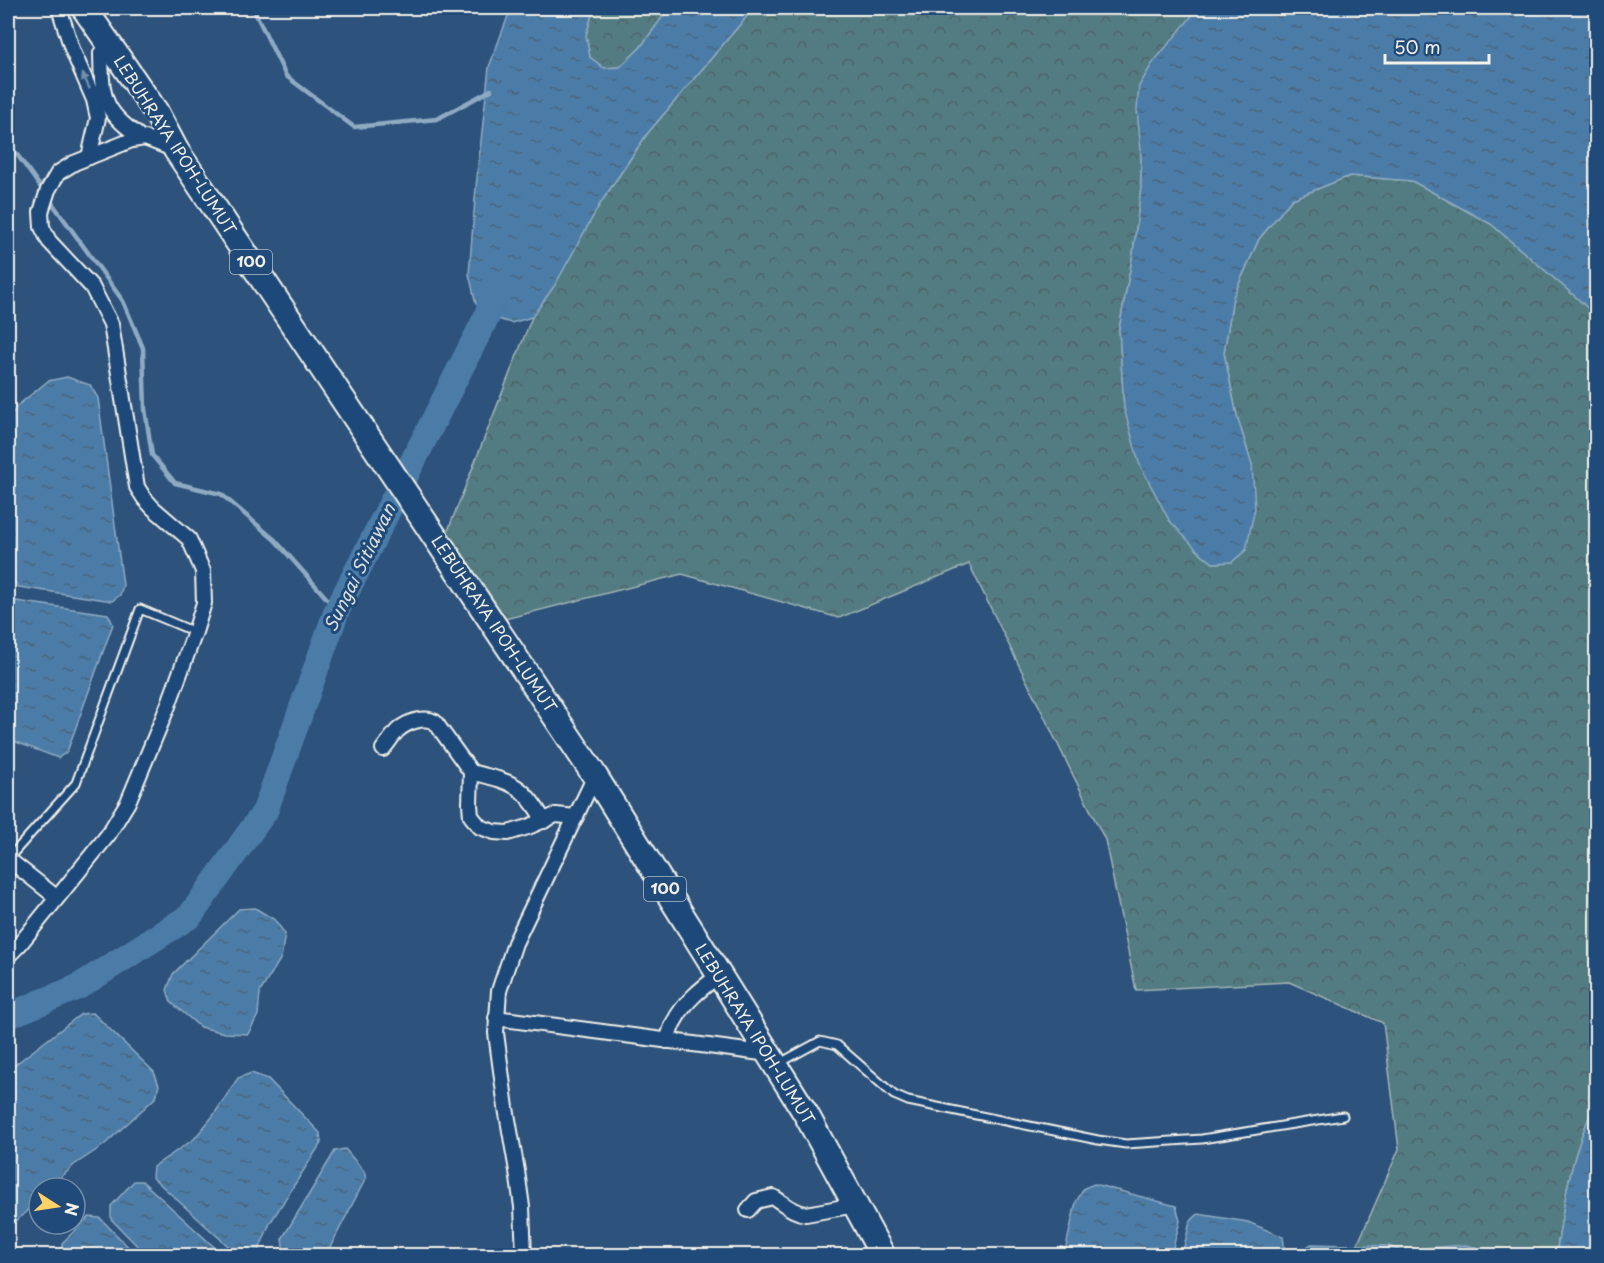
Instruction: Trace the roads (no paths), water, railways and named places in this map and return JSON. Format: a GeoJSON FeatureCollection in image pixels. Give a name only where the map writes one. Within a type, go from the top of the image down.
{"type":"FeatureCollection","features":[{"type":"Feature","properties":{"kind":"highway","name":"LEBUHRAYA IPOH-LUMUT"},"geometry":{"type":"LineString","coordinates":[[70,8],[101,53],[144,128],[176,150],[595,776],[806,1114],[883,1256]]}},
{"type":"Feature","properties":{"kind":"highway","name":"LEBUHRAYA IPOH-LUMUT"},"geometry":{"type":"LineString","coordinates":[[84,8],[144,128]]}},
{"type":"Feature","properties":{"kind":"street"},"geometry":{"type":"LineString","coordinates":[[59,8],[72,50],[94,100],[98,118],[89,157]]}},
{"type":"Feature","properties":{"kind":"street"},"geometry":{"type":"LineString","coordinates":[[8,956],[108,835],[128,802],[149,754],[204,603],[203,571],[189,538],[153,508],[137,487],[111,324],[92,287],[49,241],[42,227],[41,213],[48,190],[58,173],[144,128],[145,138],[176,150]]}},
{"type":"Feature","properties":{"kind":"street"},"geometry":{"type":"LineString","coordinates":[[383,749],[399,729],[417,720],[435,722],[471,771],[519,787],[528,795],[544,821]]}},
{"type":"Feature","properties":{"kind":"street"},"geometry":{"type":"LineString","coordinates":[[471,771],[471,816],[480,827],[494,832],[508,833],[556,815],[576,817]]}},
{"type":"Feature","properties":{"kind":"street"},"geometry":{"type":"LineString","coordinates":[[524,1256],[518,1171],[496,1033],[499,991],[515,943],[595,776]]}},
{"type":"Feature","properties":{"kind":"street"},"geometry":{"type":"LineString","coordinates":[[8,859],[59,894]]}},
{"type":"Feature","properties":{"kind":"street"},"geometry":{"type":"LineString","coordinates":[[667,1041],[674,1022],[688,1002],[719,975]]}},
{"type":"Feature","properties":{"kind":"street"},"geometry":{"type":"LineString","coordinates":[[496,1018],[667,1041],[772,1060]]}},
{"type":"Feature","properties":{"kind":"street"},"geometry":{"type":"LineString","coordinates":[[748,1210],[756,1201],[773,1197],[800,1214],[855,1204]]}},
{"type":"Feature","properties":{"kind":"lane"},"geometry":{"type":"LineString","coordinates":[[8,859],[76,783],[140,609],[195,632]]}},
{"type":"Feature","properties":{"kind":"lane"},"geometry":{"type":"LineString","coordinates":[[772,1060],[820,1041],[829,1042],[837,1045],[894,1095],[908,1101],[1126,1144],[1202,1140],[1343,1116]]}},
{"type":"Feature","properties":{"kind":"water"},"geometry":{"type":"Polygon","coordinates":[[[511,8],[594,8],[586,35],[590,57],[604,68],[620,67],[640,48],[669,8],[754,8],[647,134],[600,204],[555,285],[532,317],[511,323],[487,316],[476,304],[469,274],[489,67],[511,8]]]}},
{"type":"Feature","properties":{"kind":"water"},"geometry":{"type":"Polygon","coordinates":[[[1197,8],[1596,8],[1596,316],[1491,224],[1412,181],[1350,176],[1292,199],[1259,239],[1233,297],[1224,353],[1237,416],[1252,465],[1255,508],[1246,550],[1232,562],[1213,563],[1197,550],[1169,520],[1139,463],[1124,408],[1119,329],[1133,254],[1141,188],[1141,150],[1137,110],[1139,86],[1152,64],[1197,8]]]}},
{"type":"Feature","properties":{"kind":"water"},"geometry":{"type":"Polygon","coordinates":[[[67,377],[90,385],[98,398],[123,585],[120,595],[112,601],[19,587],[11,579],[8,420],[17,406],[48,381],[67,377]]]}},
{"type":"Feature","properties":{"kind":"water"},"geometry":{"type":"Polygon","coordinates":[[[16,601],[108,614],[113,624],[67,752],[58,758],[8,739],[8,604],[16,601]]]}},
{"type":"Feature","properties":{"kind":"water"},"geometry":{"type":"Polygon","coordinates":[[[255,908],[275,920],[285,934],[281,958],[260,992],[258,1015],[248,1034],[225,1033],[200,1027],[171,1002],[167,990],[173,974],[239,909],[255,908]]]}},
{"type":"Feature","properties":{"kind":"water"},"geometry":{"type":"Polygon","coordinates":[[[93,1013],[154,1072],[159,1085],[156,1097],[104,1145],[74,1165],[63,1176],[27,1176],[27,1211],[8,1229],[8,1070],[81,1014],[93,1013]]]}},
{"type":"Feature","properties":{"kind":"water"},"geometry":{"type":"Polygon","coordinates":[[[251,1073],[268,1079],[320,1133],[321,1143],[270,1223],[259,1250],[253,1255],[238,1255],[152,1177],[153,1167],[194,1139],[213,1116],[238,1078],[251,1073]]]}},
{"type":"Feature","properties":{"kind":"water"},"geometry":{"type":"Polygon","coordinates":[[[1596,1103],[1596,1255],[1556,1255],[1574,1158],[1596,1103]]]}},
{"type":"Feature","properties":{"kind":"water"},"geometry":{"type":"Polygon","coordinates":[[[345,1149],[364,1171],[366,1178],[326,1255],[293,1255],[284,1251],[282,1239],[335,1151],[345,1149]]]}},
{"type":"Feature","properties":{"kind":"water"},"geometry":{"type":"Polygon","coordinates":[[[134,1181],[142,1181],[223,1255],[146,1255],[111,1219],[111,1206],[134,1181]]]}},
{"type":"Feature","properties":{"kind":"water"},"geometry":{"type":"Polygon","coordinates":[[[1094,1184],[1176,1206],[1180,1221],[1171,1255],[1064,1256],[1076,1202],[1084,1188],[1094,1184]]]}},
{"type":"Feature","properties":{"kind":"water"},"geometry":{"type":"Polygon","coordinates":[[[1198,1214],[1248,1222],[1283,1237],[1285,1255],[1182,1255],[1190,1222],[1198,1214]]]}},
{"type":"Feature","properties":{"kind":"water"},"geometry":{"type":"Polygon","coordinates":[[[100,1218],[136,1255],[65,1255],[62,1252],[62,1243],[69,1236],[87,1236],[87,1219],[100,1218]]]}},
{"type":"Feature","properties":{"kind":"water"},"geometry":{"type":"Polygon","coordinates":[[[1311,1244],[1389,1246],[1401,1251],[1403,1255],[1301,1255],[1302,1251],[1311,1244]]]}},
{"type":"Feature","properties":{"kind":"water"},"geometry":{"type":"Polygon","coordinates":[[[1465,1245],[1510,1255],[1420,1255],[1428,1248],[1465,1245]]]}},
{"type":"Feature","properties":{"kind":"waterway"},"geometry":{"type":"LineString","coordinates":[[253,8],[286,76],[354,127],[437,119],[491,90]]}},
{"type":"Feature","properties":{"kind":"waterway"},"geometry":{"type":"LineString","coordinates":[[8,142],[123,301],[143,348],[145,409],[152,455],[175,483],[221,494],[275,540],[337,610]]}},
{"type":"Feature","properties":{"kind":"waterway","name":"Sungai Sitiawan"},"geometry":{"type":"LineString","coordinates":[[8,1016],[78,987],[190,916],[265,811],[337,610],[487,316],[495,283]]}}]}
